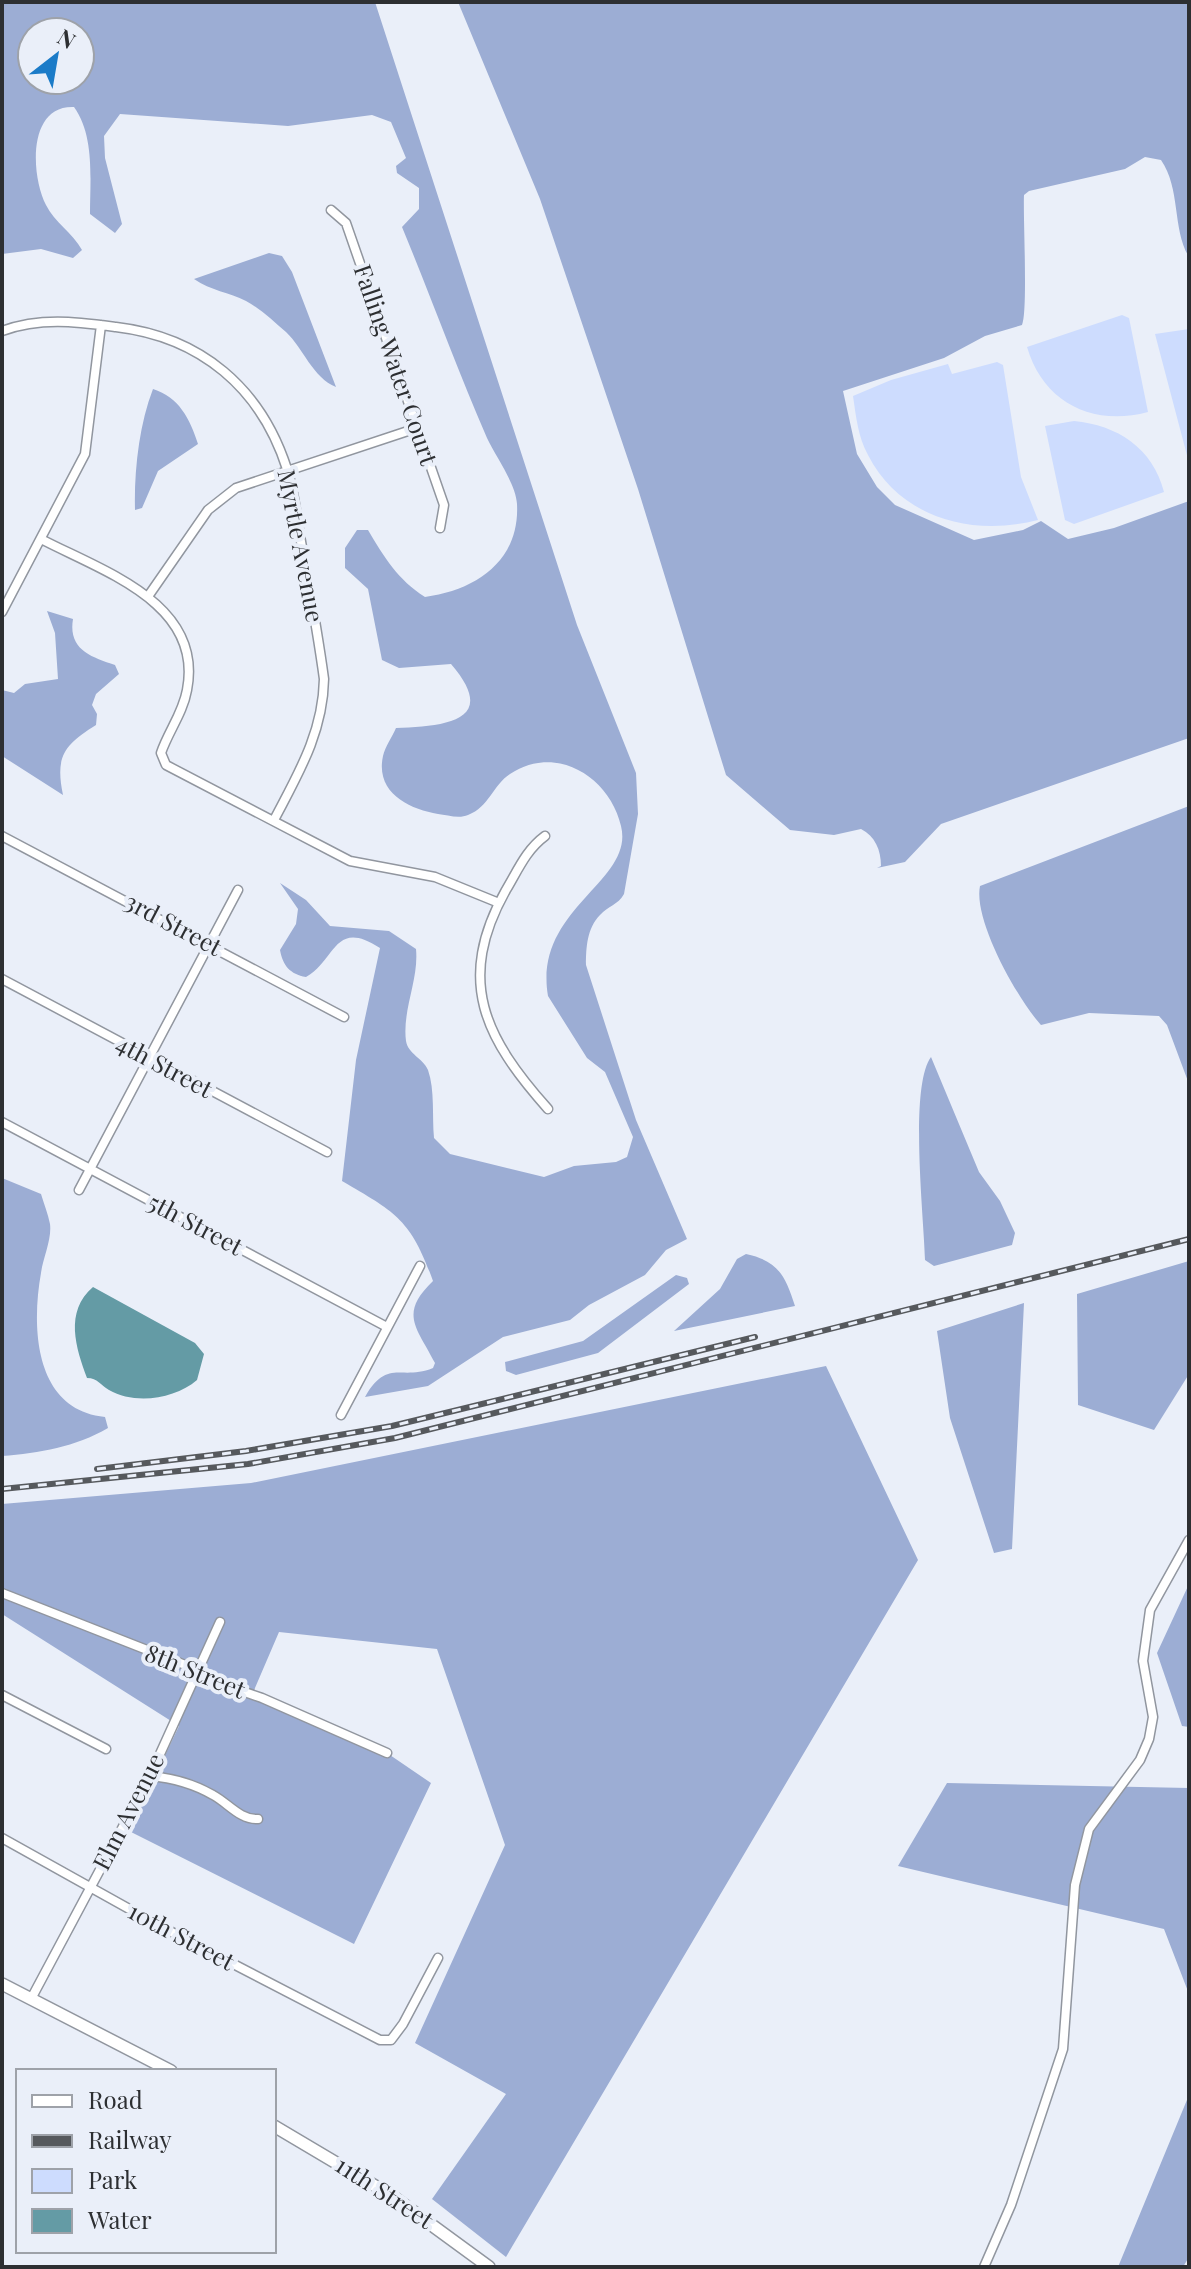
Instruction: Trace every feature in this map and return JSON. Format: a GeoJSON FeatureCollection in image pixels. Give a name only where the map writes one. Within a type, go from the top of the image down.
{"type":"FeatureCollection","features":[{"type":"Feature","properties":{"kind":"main road"},"geometry":{"type":"LineString","coordinates":[[2,1984],[167,2069]]}},
{"type":"Feature","properties":{"kind":"main road","name":"11th Street"},"geometry":{"type":"LineString","coordinates":[[276,2127],[392,2196],[489,2267]]}},
{"type":"Feature","properties":{"kind":"street","name":"Falling Water Court"},"geometry":{"type":"LineString","coordinates":[[331,210],[346,223],[444,505],[440,528]]}},
{"type":"Feature","properties":{"kind":"street","name":"Myrtle Avenue"},"geometry":{"type":"LineString","coordinates":[[2,331],[37,322],[101,325],[164,336],[216,363],[235,379],[266,418],[288,472],[320,648],[324,703],[312,748],[274,820]]}},
{"type":"Feature","properties":{"kind":"street"},"geometry":{"type":"LineString","coordinates":[[2,612],[85,454],[101,325]]}},
{"type":"Feature","properties":{"kind":"street"},"geometry":{"type":"LineString","coordinates":[[149,595],[219,501],[236,488],[417,428]]}},
{"type":"Feature","properties":{"kind":"street"},"geometry":{"type":"LineString","coordinates":[[41,539],[149,595],[170,617],[179,633],[189,671],[184,705],[165,740],[162,759]]}},
{"type":"Feature","properties":{"kind":"street"},"geometry":{"type":"LineString","coordinates":[[162,759],[174,770],[350,861],[446,880],[499,903]]}},
{"type":"Feature","properties":{"kind":"street"},"geometry":{"type":"LineString","coordinates":[[148,762],[162,759]]}},
{"type":"Feature","properties":{"kind":"street","name":"3rd Street"},"geometry":{"type":"LineString","coordinates":[[2,836],[344,1017]]}},
{"type":"Feature","properties":{"kind":"street"},"geometry":{"type":"LineString","coordinates":[[545,836],[531,847],[499,903],[482,952],[481,1003],[496,1042],[548,1109]]}},
{"type":"Feature","properties":{"kind":"street"},"geometry":{"type":"LineString","coordinates":[[79,1190],[238,890]]}},
{"type":"Feature","properties":{"kind":"street","name":"4th Street"},"geometry":{"type":"LineString","coordinates":[[2,979],[327,1152]]}},
{"type":"Feature","properties":{"kind":"street","name":"5th Street"},"geometry":{"type":"LineString","coordinates":[[2,1122],[387,1327]]}},
{"type":"Feature","properties":{"kind":"street"},"geometry":{"type":"LineString","coordinates":[[341,1415],[420,1266]]}},
{"type":"Feature","properties":{"kind":"street"},"geometry":{"type":"LineString","coordinates":[[984,2267],[1011,2205],[1063,2049],[1075,1885],[1089,1829],[1140,1760],[1149,1739],[1153,1717],[1143,1661],[1150,1610],[1171,1567],[1189,1540]]}},
{"type":"Feature","properties":{"kind":"street","name":"8th Street"},"geometry":{"type":"LineString","coordinates":[[2,1593],[198,1670],[219,1683],[262,1698],[387,1753]]}},
{"type":"Feature","properties":{"kind":"street","name":"Elm Avenue"},"geometry":{"type":"LineString","coordinates":[[31,1999],[150,1776],[220,1622]]}},
{"type":"Feature","properties":{"kind":"street"},"geometry":{"type":"LineString","coordinates":[[2,1695],[106,1749]]}},
{"type":"Feature","properties":{"kind":"street"},"geometry":{"type":"LineString","coordinates":[[150,1776],[186,1783],[213,1795],[248,1819],[258,1819]]}},
{"type":"Feature","properties":{"kind":"street","name":"10th Street"},"geometry":{"type":"LineString","coordinates":[[2,1838],[91,1889],[363,2033],[391,2040],[403,2024],[438,1958]]}},
{"type":"Feature","properties":{"kind":"green space"},"geometry":{"type":"Polygon","coordinates":[[[1122,315],[1129,318],[1148,412],[1108,416],[1072,406],[1045,382],[1034,366],[1027,347],[1122,315]]]}},
{"type":"Feature","properties":{"kind":"green space"},"geometry":{"type":"Polygon","coordinates":[[[1189,329],[1189,463],[1155,334],[1189,329]]]}},
{"type":"Feature","properties":{"kind":"green space"},"geometry":{"type":"Polygon","coordinates":[[[997,362],[1003,365],[1021,477],[1038,520],[989,526],[941,518],[899,495],[882,477],[862,441],[853,396],[891,380],[948,364],[952,374],[997,362]]]}},
{"type":"Feature","properties":{"kind":"green space"},"geometry":{"type":"Polygon","coordinates":[[[1074,421],[1105,428],[1131,442],[1151,463],[1164,492],[1074,524],[1065,520],[1045,426],[1074,421]]]}},
{"type":"Feature","properties":{"kind":"shaded area"},"geometry":{"type":"Polygon","coordinates":[[[2,2],[375,2],[577,625],[636,773],[638,814],[624,894],[592,926],[586,965],[636,1120],[687,1239],[666,1250],[645,1275],[589,1305],[570,1320],[503,1337],[428,1386],[365,1397],[373,1385],[388,1374],[422,1371],[433,1368],[435,1363],[414,1320],[416,1303],[433,1281],[417,1244],[400,1220],[342,1181],[356,1060],[380,948],[353,937],[337,945],[306,977],[296,974],[285,965],[280,950],[296,924],[298,909],[280,883],[306,900],[330,926],[389,931],[416,949],[406,1018],[406,1041],[428,1070],[434,1138],[450,1154],[544,1177],[574,1166],[616,1162],[627,1157],[633,1137],[605,1072],[587,1058],[548,996],[547,966],[555,940],[568,918],[613,864],[621,846],[621,826],[606,793],[579,770],[546,762],[528,765],[510,774],[481,807],[457,817],[427,812],[406,803],[389,789],[384,780],[383,756],[396,728],[431,725],[460,717],[468,709],[470,698],[465,683],[451,664],[399,668],[382,660],[368,589],[345,568],[345,548],[357,530],[368,530],[399,575],[425,597],[461,588],[491,569],[503,557],[516,524],[517,504],[513,488],[487,438],[402,227],[419,209],[419,188],[397,173],[396,166],[406,158],[391,122],[372,115],[288,126],[120,114],[104,136],[105,158],[122,224],[115,233],[90,214],[88,145],[81,119],[74,107],[59,109],[48,117],[41,129],[37,144],[37,177],[46,205],[82,250],[73,258],[41,249],[2,254],[2,2]]]}},
{"type":"Feature","properties":{"kind":"shaded area"},"geometry":{"type":"Polygon","coordinates":[[[458,2],[1189,2],[1189,257],[1180,234],[1171,183],[1161,160],[1145,157],[1125,169],[1029,191],[1024,195],[1022,325],[985,336],[944,358],[843,391],[857,454],[877,487],[895,505],[974,540],[1023,530],[1041,521],[1068,539],[1114,528],[1189,501],[1189,738],[941,824],[905,862],[877,868],[881,866],[880,854],[866,832],[861,829],[834,835],[790,830],[726,775],[638,489],[540,199],[458,2]]]}},
{"type":"Feature","properties":{"kind":"shaded area"},"geometry":{"type":"Polygon","coordinates":[[[269,253],[282,256],[292,272],[336,387],[321,377],[286,332],[262,311],[194,279],[269,253]]]}},
{"type":"Feature","properties":{"kind":"shaded area"},"geometry":{"type":"Polygon","coordinates":[[[153,389],[177,403],[198,444],[158,471],[142,508],[135,510],[138,449],[153,389]]]}},
{"type":"Feature","properties":{"kind":"shaded area"},"geometry":{"type":"Polygon","coordinates":[[[47,611],[73,619],[72,629],[78,645],[89,655],[115,665],[119,674],[96,694],[92,705],[97,714],[96,725],[76,739],[64,753],[60,770],[63,795],[2,756],[2,690],[14,693],[25,684],[58,679],[55,633],[47,611]]]}},
{"type":"Feature","properties":{"kind":"shaded area"},"geometry":{"type":"Polygon","coordinates":[[[1189,806],[1189,1084],[1167,1025],[1159,1016],[1089,1013],[1041,1025],[999,959],[983,919],[980,886],[1189,806]]]}},
{"type":"Feature","properties":{"kind":"shaded area"},"geometry":{"type":"Polygon","coordinates":[[[931,1057],[979,1172],[1000,1201],[1015,1233],[1012,1245],[934,1266],[925,1260],[919,1154],[921,1095],[924,1073],[931,1057]]]}},
{"type":"Feature","properties":{"kind":"shaded area"},"geometry":{"type":"Polygon","coordinates":[[[2,1178],[41,1194],[49,1220],[50,1236],[41,1273],[37,1318],[38,1341],[51,1383],[64,1399],[82,1411],[105,1417],[108,1428],[57,1448],[2,1456],[2,1178]]]}},
{"type":"Feature","properties":{"kind":"shaded area"},"geometry":{"type":"Polygon","coordinates":[[[746,1254],[766,1261],[779,1271],[795,1306],[674,1331],[720,1289],[737,1259],[746,1254]]]}},
{"type":"Feature","properties":{"kind":"shaded area"},"geometry":{"type":"Polygon","coordinates":[[[1189,1261],[1189,1374],[1154,1430],[1078,1405],[1077,1294],[1189,1261]]]}},
{"type":"Feature","properties":{"kind":"shaded area"},"geometry":{"type":"Polygon","coordinates":[[[676,1275],[687,1278],[689,1284],[598,1353],[516,1375],[506,1371],[505,1362],[583,1341],[676,1275]]]}},
{"type":"Feature","properties":{"kind":"shaded area"},"geometry":{"type":"Polygon","coordinates":[[[1024,1303],[1012,1549],[994,1553],[950,1418],[937,1331],[1024,1303]]]}},
{"type":"Feature","properties":{"kind":"shaded area"},"geometry":{"type":"Polygon","coordinates":[[[826,1366],[918,1560],[506,2257],[432,2199],[506,2094],[415,2043],[505,1845],[437,1649],[279,1632],[252,1695],[387,1753],[431,1783],[354,1944],[129,1831],[179,1726],[2,1614],[2,1504],[251,1483],[826,1366]]]}},
{"type":"Feature","properties":{"kind":"shaded area"},"geometry":{"type":"Polygon","coordinates":[[[1189,1584],[1189,1727],[1182,1726],[1157,1653],[1189,1584]]]}},
{"type":"Feature","properties":{"kind":"shaded area"},"geometry":{"type":"Polygon","coordinates":[[[947,1783],[1189,1788],[1189,1994],[1164,1929],[898,1866],[947,1783]]]}},
{"type":"Feature","properties":{"kind":"shaded area"},"geometry":{"type":"Polygon","coordinates":[[[1189,2095],[1189,2257],[1183,2267],[1118,2267],[1189,2095]]]}},
{"type":"Feature","properties":{"kind":"water"},"geometry":{"type":"Polygon","coordinates":[[[93,1287],[195,1343],[204,1354],[197,1380],[178,1392],[142,1398],[119,1395],[96,1380],[87,1378],[76,1343],[75,1319],[84,1297],[93,1287]]]}},
{"type":"Feature","properties":{"kind":"railway"},"geometry":{"type":"LineString","coordinates":[[2,1489],[248,1464],[395,1438],[1189,1239]]}},
{"type":"Feature","properties":{"kind":"railway"},"geometry":{"type":"LineString","coordinates":[[97,1469],[246,1451],[392,1426],[755,1337]]}}]}
